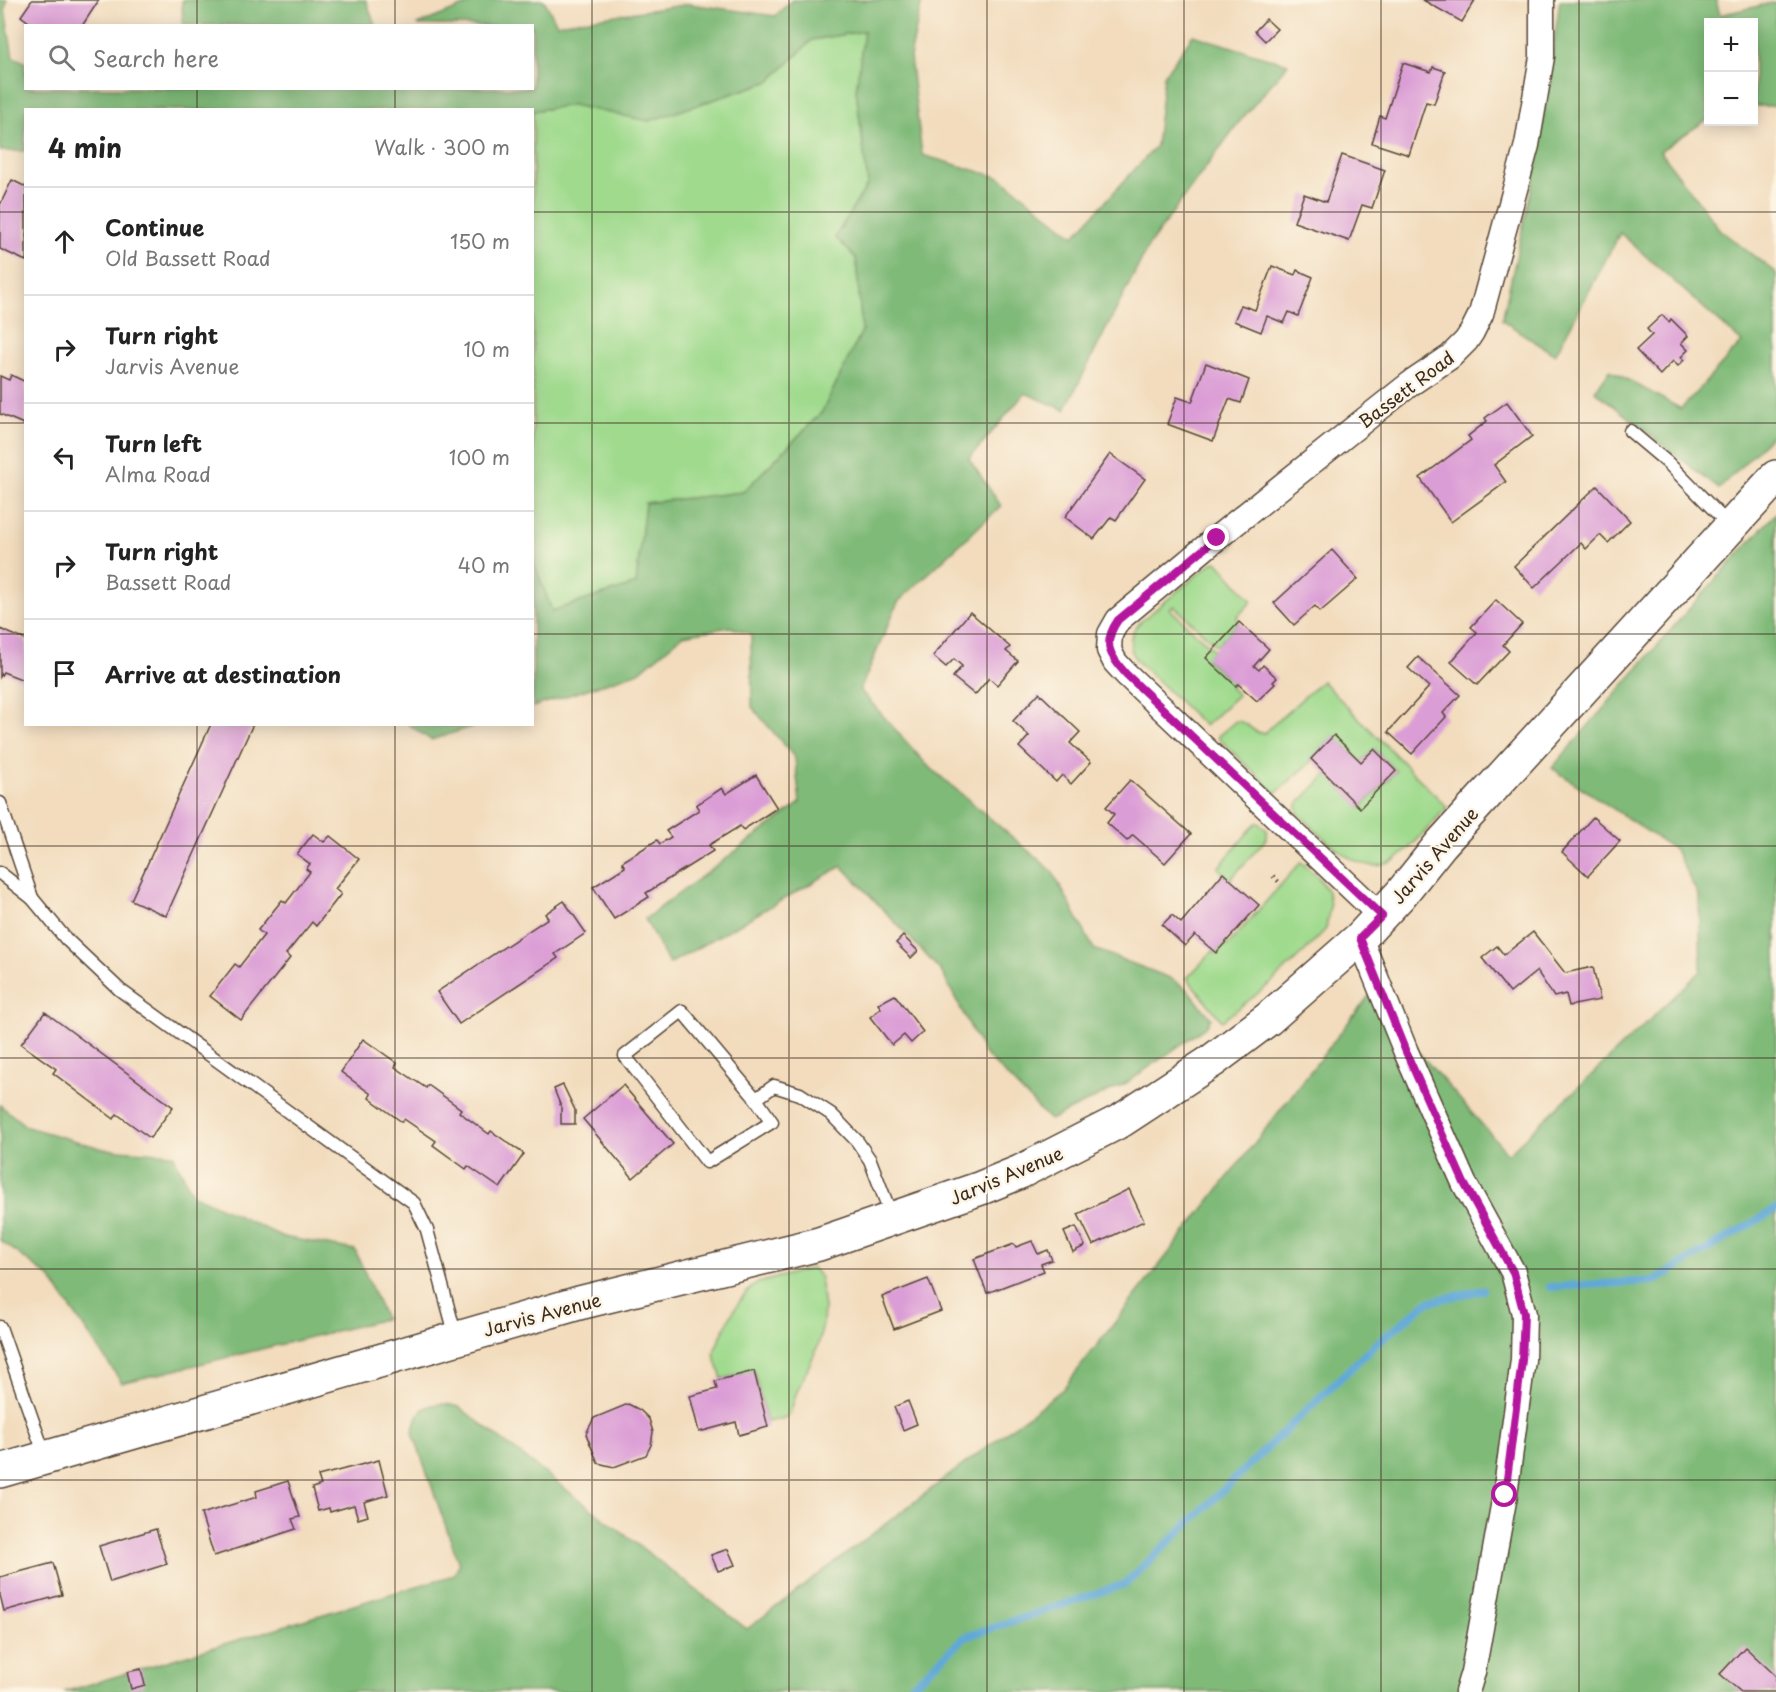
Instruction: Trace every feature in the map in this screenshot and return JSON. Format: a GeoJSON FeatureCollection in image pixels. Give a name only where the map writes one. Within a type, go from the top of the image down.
{"type":"FeatureCollection","features":[{"type":"Feature","properties":{"kind":"street","name":"Bassett Road"},"geometry":{"type":"LineString","coordinates":[[1371,927],[1126,674],[1111,655],[1109,641],[1113,627],[1132,607],[1410,384],[1450,357],[1466,341],[1481,314],[1527,145],[1542,57],[1542,0]]}},
{"type":"Feature","properties":{"kind":"street","name":"Jarvis Avenue"},"geometry":{"type":"LineString","coordinates":[[0,1471],[579,1303],[819,1244],[981,1188],[1020,1172],[1122,1120],[1250,1033],[1371,927],[1441,844],[1776,477]]}},
{"type":"Feature","properties":{"kind":"street"},"geometry":{"type":"LineString","coordinates":[[1371,927],[1406,1052],[1464,1183],[1513,1272],[1524,1314],[1522,1360],[1505,1495],[1473,1672],[1467,1692]]}},
{"type":"Feature","properties":{"kind":"lane"},"geometry":{"type":"LineString","coordinates":[[1630,431],[1675,470],[1731,526]]}},
{"type":"Feature","properties":{"kind":"lane"},"geometry":{"type":"LineString","coordinates":[[0,803],[32,898]]}},
{"type":"Feature","properties":{"kind":"lane"},"geometry":{"type":"LineString","coordinates":[[0,873],[32,898],[66,939],[120,990],[414,1203],[427,1230],[457,1338]]}},
{"type":"Feature","properties":{"kind":"lane"},"geometry":{"type":"LineString","coordinates":[[682,1011],[756,1099],[772,1122],[707,1162],[625,1056],[682,1011]]}},
{"type":"Feature","properties":{"kind":"lane"},"geometry":{"type":"LineString","coordinates":[[756,1099],[774,1086],[800,1094],[831,1114],[857,1141],[870,1160],[892,1219]]}},
{"type":"Feature","properties":{"kind":"lane"},"geometry":{"type":"LineString","coordinates":[[0,1327],[45,1457]]}},
{"type":"Feature","properties":{"kind":"path"},"geometry":{"type":"LineString","coordinates":[[1273,876],[1279,882]]}},
{"type":"Feature","properties":{"kind":"green space"},"geometry":{"type":"Polygon","coordinates":[[[0,0],[7,0],[5,9],[13,57],[24,62],[24,90],[534,90],[534,24],[419,24],[479,0],[544,0],[557,24],[689,4],[775,16],[792,0],[922,0],[910,57],[922,155],[1001,178],[1074,236],[1156,146],[1164,75],[1193,35],[1288,64],[1236,126],[1149,245],[1065,410],[1025,393],[969,459],[1001,506],[898,602],[860,690],[926,764],[1052,871],[1094,949],[1170,978],[1188,990],[1211,1018],[1207,1026],[1128,1082],[1050,1120],[984,1053],[941,971],[842,866],[669,964],[645,919],[800,803],[795,758],[752,707],[751,634],[730,627],[683,635],[639,672],[534,707],[534,563],[552,611],[636,584],[645,503],[743,492],[822,412],[862,331],[856,258],[835,237],[868,184],[856,90],[864,31],[812,40],[770,81],[649,121],[572,105],[534,111],[534,108],[24,108],[24,151],[0,151],[0,0]]]}},
{"type":"Feature","properties":{"kind":"green space"},"geometry":{"type":"Polygon","coordinates":[[[182,0],[366,0],[375,24],[183,24],[182,0]]]}},
{"type":"Feature","properties":{"kind":"green space"},"geometry":{"type":"Polygon","coordinates":[[[1560,0],[1716,0],[1720,15],[1776,2],[1776,106],[1758,106],[1758,18],[1704,18],[1704,122],[1660,151],[1720,230],[1776,273],[1776,431],[1719,489],[1595,391],[1610,370],[1681,409],[1742,342],[1620,233],[1555,355],[1502,320],[1537,163],[1560,0]]]}},
{"type":"Feature","properties":{"kind":"green space"},"geometry":{"type":"Polygon","coordinates":[[[865,31],[856,90],[868,184],[835,237],[856,258],[862,331],[822,412],[743,492],[645,503],[636,584],[552,611],[534,563],[534,111],[572,105],[649,121],[770,81],[812,40],[865,31]]]}},
{"type":"Feature","properties":{"kind":"green space"},"geometry":{"type":"Polygon","coordinates":[[[1776,513],[1776,1692],[64,1692],[454,1575],[459,1564],[413,1433],[422,1410],[428,1406],[442,1404],[459,1407],[747,1629],[1063,1389],[1369,996],[1508,1154],[1701,971],[1699,897],[1675,850],[1552,768],[1687,611],[1776,513]]]}},
{"type":"Feature","properties":{"kind":"green space"},"geometry":{"type":"Polygon","coordinates":[[[1217,561],[1252,601],[1237,617],[1239,622],[1217,646],[1174,606],[1170,609],[1214,650],[1206,659],[1233,683],[1230,687],[1238,695],[1205,726],[1137,661],[1132,651],[1131,641],[1133,631],[1140,622],[1217,561]]]}},
{"type":"Feature","properties":{"kind":"green space"},"geometry":{"type":"Polygon","coordinates":[[[1322,681],[1447,807],[1395,860],[1381,865],[1368,865],[1355,861],[1330,843],[1298,813],[1297,805],[1327,774],[1361,808],[1396,771],[1374,749],[1361,762],[1334,736],[1311,759],[1312,761],[1276,793],[1218,738],[1236,721],[1244,723],[1256,732],[1264,733],[1322,681]]]}},
{"type":"Feature","properties":{"kind":"green space"},"geometry":{"type":"Polygon","coordinates":[[[410,726],[475,726],[431,740],[410,726]]]}},
{"type":"Feature","properties":{"kind":"green space"},"geometry":{"type":"Polygon","coordinates":[[[1256,823],[1267,830],[1267,838],[1230,880],[1218,868],[1256,823]]]}},
{"type":"Feature","properties":{"kind":"green space"},"geometry":{"type":"Polygon","coordinates":[[[1301,862],[1319,878],[1328,892],[1330,906],[1326,929],[1270,984],[1222,1021],[1187,978],[1213,951],[1216,953],[1224,944],[1227,946],[1301,862]]]}},
{"type":"Feature","properties":{"kind":"green space"},"geometry":{"type":"Polygon","coordinates":[[[0,1105],[27,1127],[104,1149],[173,1154],[192,1194],[283,1237],[355,1250],[385,1319],[122,1383],[50,1278],[0,1240],[0,1105]]]}},
{"type":"Feature","properties":{"kind":"green space"},"geometry":{"type":"Polygon","coordinates":[[[812,1268],[820,1277],[824,1308],[818,1346],[796,1394],[790,1414],[784,1418],[767,1422],[754,1371],[722,1379],[714,1354],[715,1349],[732,1313],[750,1289],[758,1283],[812,1268]]]}},
{"type":"Feature","properties":{"kind":"building"},"geometry":{"type":"Polygon","coordinates":[[[32,0],[99,0],[83,24],[31,24],[21,16],[32,0]]]}},
{"type":"Feature","properties":{"kind":"building"},"geometry":{"type":"Polygon","coordinates":[[[1423,0],[1475,0],[1462,22],[1423,0]]]}},
{"type":"Feature","properties":{"kind":"building"},"geometry":{"type":"Polygon","coordinates":[[[1266,19],[1277,29],[1265,41],[1255,31],[1266,19]]]}},
{"type":"Feature","properties":{"kind":"building"},"geometry":{"type":"Polygon","coordinates":[[[1403,63],[1431,72],[1433,67],[1445,71],[1434,104],[1426,102],[1409,155],[1372,143],[1380,116],[1385,118],[1403,63]]]}},
{"type":"Feature","properties":{"kind":"building"},"geometry":{"type":"Polygon","coordinates":[[[1342,155],[1385,170],[1372,208],[1362,205],[1349,241],[1294,222],[1304,194],[1326,202],[1342,155]]]}},
{"type":"Feature","properties":{"kind":"building"},"geometry":{"type":"Polygon","coordinates":[[[12,180],[24,186],[24,260],[0,249],[0,205],[12,180]]]}},
{"type":"Feature","properties":{"kind":"building"},"geometry":{"type":"Polygon","coordinates":[[[1272,266],[1295,275],[1297,270],[1313,277],[1298,316],[1289,312],[1284,323],[1267,316],[1261,332],[1234,321],[1241,305],[1255,310],[1272,266]]]}},
{"type":"Feature","properties":{"kind":"building"},"geometry":{"type":"Polygon","coordinates":[[[1662,315],[1669,322],[1671,319],[1688,336],[1681,343],[1688,350],[1681,357],[1684,360],[1678,366],[1673,361],[1660,375],[1636,350],[1652,335],[1647,329],[1662,315]]]}},
{"type":"Feature","properties":{"kind":"building"},"geometry":{"type":"Polygon","coordinates":[[[1206,363],[1249,380],[1241,403],[1229,399],[1213,441],[1167,424],[1177,397],[1192,402],[1206,363]]]}},
{"type":"Feature","properties":{"kind":"building"},"geometry":{"type":"Polygon","coordinates":[[[11,375],[24,381],[24,424],[0,414],[0,376],[9,380],[11,375]]]}},
{"type":"Feature","properties":{"kind":"building"},"geometry":{"type":"Polygon","coordinates":[[[1507,402],[1532,436],[1494,465],[1506,482],[1451,522],[1420,478],[1471,440],[1468,436],[1487,421],[1485,418],[1507,402]]]}},
{"type":"Feature","properties":{"kind":"building"},"geometry":{"type":"Polygon","coordinates":[[[1110,454],[1145,479],[1116,520],[1111,517],[1094,539],[1065,517],[1110,454]]]}},
{"type":"Feature","properties":{"kind":"building"},"geometry":{"type":"Polygon","coordinates":[[[1597,486],[1630,521],[1608,543],[1600,535],[1586,549],[1581,543],[1534,588],[1514,566],[1597,486]]]}},
{"type":"Feature","properties":{"kind":"building"},"geometry":{"type":"Polygon","coordinates":[[[1332,550],[1358,579],[1320,612],[1315,606],[1294,625],[1274,603],[1332,550]]]}},
{"type":"Feature","properties":{"kind":"building"},"geometry":{"type":"Polygon","coordinates":[[[1496,600],[1522,624],[1503,645],[1509,651],[1477,685],[1451,662],[1477,632],[1471,627],[1496,600]]]}},
{"type":"Feature","properties":{"kind":"building"},"geometry":{"type":"Polygon","coordinates":[[[970,612],[1010,647],[1006,651],[1018,661],[997,685],[989,678],[975,695],[953,677],[962,666],[954,659],[946,667],[933,656],[970,612]]]}},
{"type":"Feature","properties":{"kind":"building"},"geometry":{"type":"Polygon","coordinates":[[[1239,622],[1269,649],[1254,666],[1259,670],[1263,665],[1277,678],[1273,682],[1275,684],[1257,701],[1238,684],[1236,686],[1206,658],[1239,622]]]}},
{"type":"Feature","properties":{"kind":"building"},"geometry":{"type":"Polygon","coordinates":[[[0,629],[24,639],[24,680],[3,672],[0,677],[0,629]]]}},
{"type":"Feature","properties":{"kind":"building"},"geometry":{"type":"Polygon","coordinates":[[[1418,657],[1460,695],[1443,713],[1446,717],[1412,754],[1388,732],[1429,687],[1408,668],[1418,657]]]}},
{"type":"Feature","properties":{"kind":"building"},"geometry":{"type":"Polygon","coordinates":[[[1039,693],[1080,732],[1070,743],[1091,762],[1071,784],[1062,775],[1056,782],[1019,747],[1029,736],[1013,721],[1039,693]]]}},
{"type":"Feature","properties":{"kind":"building"},"geometry":{"type":"Polygon","coordinates":[[[210,726],[252,726],[166,916],[131,900],[210,726]]]}},
{"type":"Feature","properties":{"kind":"building"},"geometry":{"type":"Polygon","coordinates":[[[1334,735],[1361,762],[1374,749],[1396,771],[1360,808],[1311,759],[1334,735]]]}},
{"type":"Feature","properties":{"kind":"building"},"geometry":{"type":"Polygon","coordinates":[[[756,775],[777,808],[743,830],[740,826],[709,845],[713,851],[646,893],[649,897],[614,919],[593,887],[625,867],[622,862],[657,840],[660,844],[671,837],[666,831],[699,810],[696,805],[722,788],[726,794],[756,775]]]}},
{"type":"Feature","properties":{"kind":"building"},"geometry":{"type":"Polygon","coordinates":[[[1130,780],[1191,834],[1165,863],[1133,835],[1127,841],[1107,823],[1114,814],[1106,807],[1130,780]]]}},
{"type":"Feature","properties":{"kind":"building"},"geometry":{"type":"Polygon","coordinates":[[[1593,817],[1620,841],[1588,876],[1562,852],[1593,817]]]}},
{"type":"Feature","properties":{"kind":"building"},"geometry":{"type":"Polygon","coordinates":[[[313,834],[324,842],[330,836],[359,859],[335,889],[341,894],[316,926],[312,922],[286,954],[290,958],[241,1020],[210,996],[235,964],[239,967],[264,935],[258,930],[282,900],[286,903],[310,872],[306,869],[310,864],[297,854],[313,834]]]}},
{"type":"Feature","properties":{"kind":"building"},"geometry":{"type":"Polygon","coordinates":[[[1223,873],[1259,905],[1216,953],[1195,935],[1185,946],[1162,925],[1172,915],[1181,923],[1223,873]]]}},
{"type":"Feature","properties":{"kind":"building"},"geometry":{"type":"Polygon","coordinates":[[[564,901],[586,933],[555,954],[558,958],[459,1024],[437,992],[548,918],[545,914],[564,901]]]}},
{"type":"Feature","properties":{"kind":"building"},"geometry":{"type":"Polygon","coordinates":[[[1533,932],[1565,973],[1593,967],[1600,1000],[1569,1006],[1566,994],[1554,997],[1537,971],[1510,993],[1482,958],[1497,946],[1504,955],[1533,932]]]}},
{"type":"Feature","properties":{"kind":"building"},"geometry":{"type":"Polygon","coordinates":[[[903,936],[918,951],[911,958],[896,943],[903,936]]]}},
{"type":"Feature","properties":{"kind":"building"},"geometry":{"type":"Polygon","coordinates":[[[895,995],[923,1032],[911,1043],[904,1035],[892,1045],[870,1017],[881,1008],[878,1004],[895,995]]]}},
{"type":"Feature","properties":{"kind":"building"},"geometry":{"type":"Polygon","coordinates":[[[45,1012],[173,1107],[150,1138],[117,1114],[114,1119],[53,1073],[56,1069],[21,1044],[45,1012]]]}},
{"type":"Feature","properties":{"kind":"building"},"geometry":{"type":"Polygon","coordinates":[[[363,1039],[397,1063],[395,1067],[426,1088],[428,1085],[461,1109],[459,1112],[489,1134],[491,1131],[524,1154],[500,1188],[468,1166],[466,1169],[433,1145],[436,1141],[404,1119],[402,1122],[369,1098],[371,1094],[341,1072],[363,1039]]]}},
{"type":"Feature","properties":{"kind":"building"},"geometry":{"type":"Polygon","coordinates":[[[563,1085],[575,1110],[575,1124],[561,1124],[561,1107],[554,1089],[563,1085]]]}},
{"type":"Feature","properties":{"kind":"building"},"geometry":{"type":"Polygon","coordinates":[[[623,1085],[673,1144],[633,1178],[583,1119],[623,1085]]]}},
{"type":"Feature","properties":{"kind":"building"},"geometry":{"type":"Polygon","coordinates":[[[1129,1189],[1144,1221],[1093,1245],[1078,1214],[1129,1189]]]}},
{"type":"Feature","properties":{"kind":"building"},"geometry":{"type":"Polygon","coordinates":[[[1076,1227],[1085,1246],[1073,1252],[1064,1232],[1076,1227]]]}},
{"type":"Feature","properties":{"kind":"building"},"geometry":{"type":"Polygon","coordinates":[[[1032,1241],[1038,1254],[1048,1250],[1052,1260],[1041,1264],[1044,1271],[987,1293],[974,1259],[1014,1244],[1016,1247],[1032,1241]]]}},
{"type":"Feature","properties":{"kind":"building"},"geometry":{"type":"Polygon","coordinates":[[[928,1279],[941,1311],[894,1329],[882,1297],[928,1279]]]}},
{"type":"Feature","properties":{"kind":"building"},"geometry":{"type":"Polygon","coordinates":[[[754,1371],[768,1427],[739,1435],[736,1422],[699,1432],[690,1396],[717,1389],[715,1381],[754,1371]]]}},
{"type":"Feature","properties":{"kind":"building"},"geometry":{"type":"Polygon","coordinates":[[[908,1401],[917,1424],[903,1430],[894,1407],[908,1401]]]}},
{"type":"Feature","properties":{"kind":"building"},"geometry":{"type":"Polygon","coordinates":[[[628,1404],[640,1410],[649,1419],[653,1432],[651,1445],[646,1455],[614,1467],[598,1463],[586,1434],[594,1418],[628,1404]]]}},
{"type":"Feature","properties":{"kind":"building"},"geometry":{"type":"Polygon","coordinates":[[[379,1460],[388,1495],[364,1502],[368,1516],[358,1519],[354,1505],[330,1512],[329,1508],[318,1511],[312,1488],[321,1485],[318,1476],[379,1460]]]}},
{"type":"Feature","properties":{"kind":"building"},"geometry":{"type":"Polygon","coordinates":[[[288,1481],[300,1517],[292,1519],[296,1529],[214,1556],[201,1514],[257,1497],[256,1491],[288,1481]]]}},
{"type":"Feature","properties":{"kind":"building"},"geometry":{"type":"Polygon","coordinates":[[[156,1529],[167,1564],[110,1582],[99,1546],[156,1529]]]}},
{"type":"Feature","properties":{"kind":"building"},"geometry":{"type":"Polygon","coordinates":[[[728,1549],[735,1565],[718,1571],[711,1555],[728,1549]]]}},
{"type":"Feature","properties":{"kind":"building"},"geometry":{"type":"Polygon","coordinates":[[[53,1563],[62,1595],[4,1611],[0,1595],[0,1577],[53,1563]]]}},
{"type":"Feature","properties":{"kind":"building"},"geometry":{"type":"Polygon","coordinates":[[[1745,1647],[1776,1676],[1776,1692],[1741,1692],[1720,1674],[1745,1647]]]}},
{"type":"Feature","properties":{"kind":"building"},"geometry":{"type":"Polygon","coordinates":[[[141,1669],[145,1685],[131,1689],[127,1672],[141,1669]]]}},
{"type":"Feature","properties":{"kind":"waterway"},"geometry":{"type":"LineString","coordinates":[[1550,1287],[1654,1281],[1776,1209]]}},
{"type":"Feature","properties":{"kind":"waterway"},"geometry":{"type":"LineString","coordinates":[[905,1692],[965,1637],[1125,1584],[1377,1343],[1428,1302],[1483,1290]]}},
{"type":"Feature","properties":{"kind":"route"},"geometry":{"type":"LineString","coordinates":[[1217,538],[1118,620],[1110,634],[1109,650],[1115,662],[1126,674],[1382,916],[1360,938],[1406,1052],[1464,1183],[1513,1272],[1524,1314],[1522,1360],[1505,1495]]}}]}
